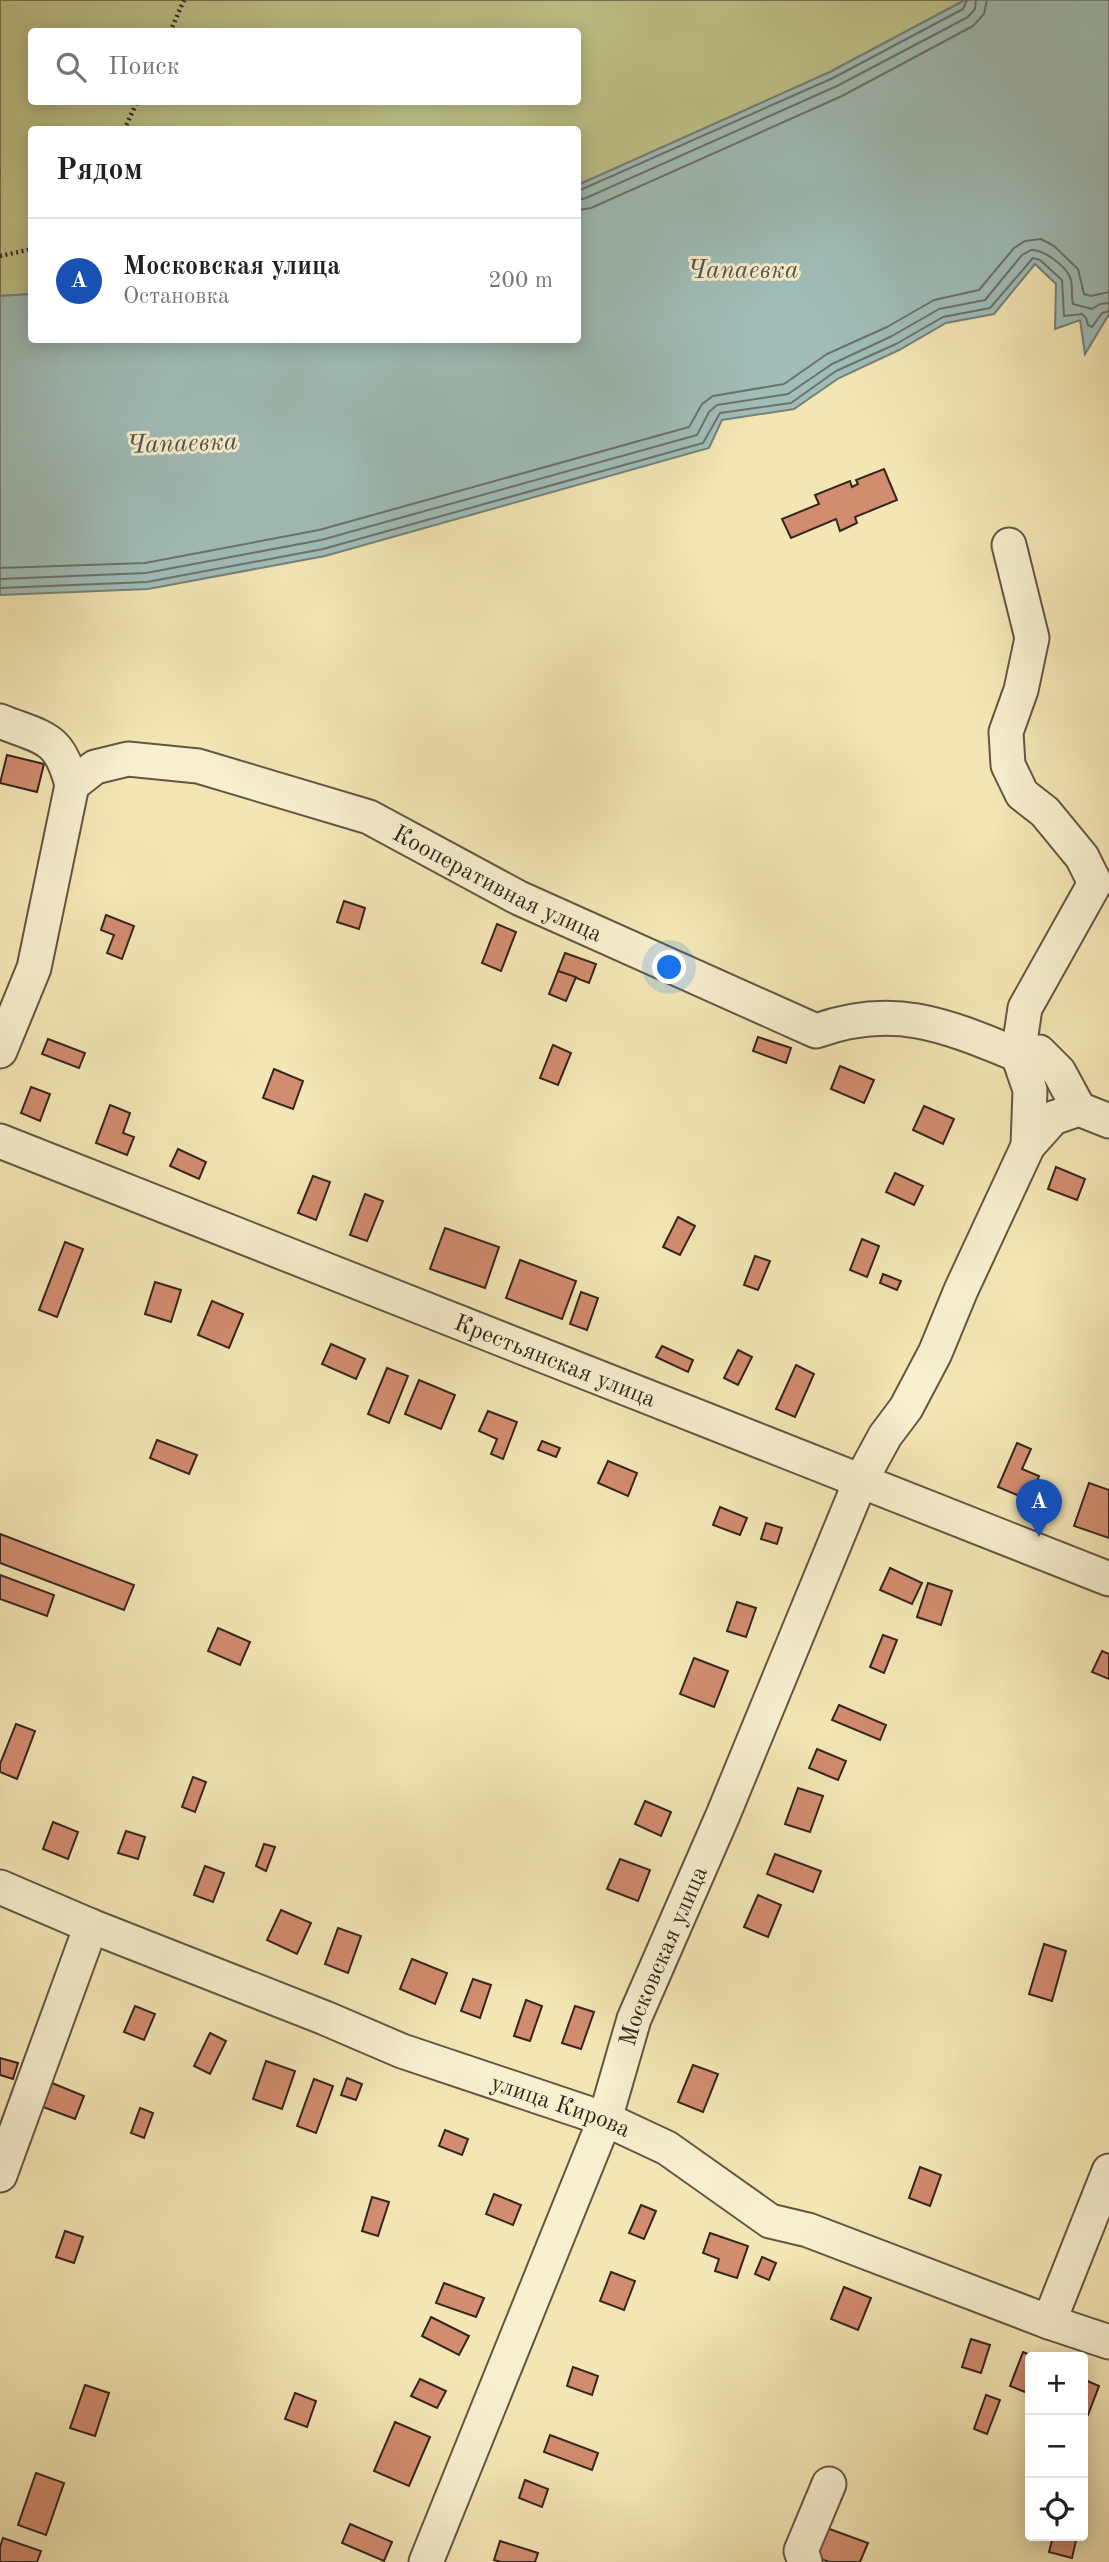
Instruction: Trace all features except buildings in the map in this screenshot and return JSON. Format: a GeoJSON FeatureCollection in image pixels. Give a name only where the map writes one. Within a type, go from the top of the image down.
{"type":"FeatureCollection","features":[{"type":"Feature","properties":{"kind":"street"},"geometry":{"type":"LineString","coordinates":[[1009,545],[1032,638],[1021,690],[1006,732],[1008,765],[1022,794],[1045,812],[1102,880],[1025,1008],[1018,1055],[1030,1090],[1028,1146]]}},
{"type":"Feature","properties":{"kind":"street"},"geometry":{"type":"LineString","coordinates":[[0,721],[52,742],[65,759],[72,785],[34,968],[0,1051]]}},
{"type":"Feature","properties":{"kind":"street","name":"Кооперативная улица"},"geometry":{"type":"LineString","coordinates":[[72,785],[95,767],[128,759],[198,766],[369,817],[519,898],[816,1031],[863,1018],[906,1018],[952,1028],[1018,1055]]}},
{"type":"Feature","properties":{"kind":"street","name":"Московская улица"},"geometry":{"type":"LineString","coordinates":[[1018,1055],[1039,1052],[1094,1115]]}},
{"type":"Feature","properties":{"kind":"street","name":"Московская улица"},"geometry":{"type":"LineString","coordinates":[[426,2562],[605,2119],[634,2020],[723,1815],[860,1482],[885,1436],[906,1408],[935,1353],[966,1278],[1028,1146],[1054,1118],[1094,1115]]}},
{"type":"Feature","properties":{"kind":"street","name":"Крестьянская улица"},"geometry":{"type":"LineString","coordinates":[[0,1141],[1109,1579]]}},
{"type":"Feature","properties":{"kind":"street","name":"улица Кирова"},"geometry":{"type":"LineString","coordinates":[[0,1887],[402,2051],[605,2119],[667,2148],[770,2221],[808,2230],[1049,2322],[1109,2342]]}},
{"type":"Feature","properties":{"kind":"street"},"geometry":{"type":"LineString","coordinates":[[0,2175],[91,1926]]}},
{"type":"Feature","properties":{"kind":"street"},"geometry":{"type":"LineString","coordinates":[[1049,2322],[1109,2171]]}},
{"type":"Feature","properties":{"kind":"street"},"geometry":{"type":"LineString","coordinates":[[805,2562],[801,2551],[829,2484]]}},
{"type":"Feature","properties":{"kind":"path"},"geometry":{"type":"LineString","coordinates":[[172,28],[184,0]]}},
{"type":"Feature","properties":{"kind":"path"},"geometry":{"type":"LineString","coordinates":[[126,126],[136,105]]}},
{"type":"Feature","properties":{"kind":"path"},"geometry":{"type":"LineString","coordinates":[[0,256],[28,250]]}},
{"type":"Feature","properties":{"kind":"green space"},"geometry":{"type":"Polygon","coordinates":[[[0,0],[965,0],[830,72],[581,184],[581,126],[28,126],[28,294],[0,296],[0,0]]]}},
{"type":"Feature","properties":{"kind":"water","name":"Чапаевка"},"geometry":{"type":"Polygon","coordinates":[[[965,0],[1109,0],[1109,314],[1085,354],[1080,320],[1055,329],[1056,284],[1035,264],[994,314],[946,323],[899,350],[839,378],[794,409],[722,420],[709,448],[325,556],[148,589],[0,595],[0,296],[28,294],[28,343],[581,343],[581,184],[830,72],[965,0]]]}},
{"type":"Feature","properties":{"kind":"place","name":"Московская улица"},"geometry":{"type":"Point","coordinates":[1039,1537]}}]}
